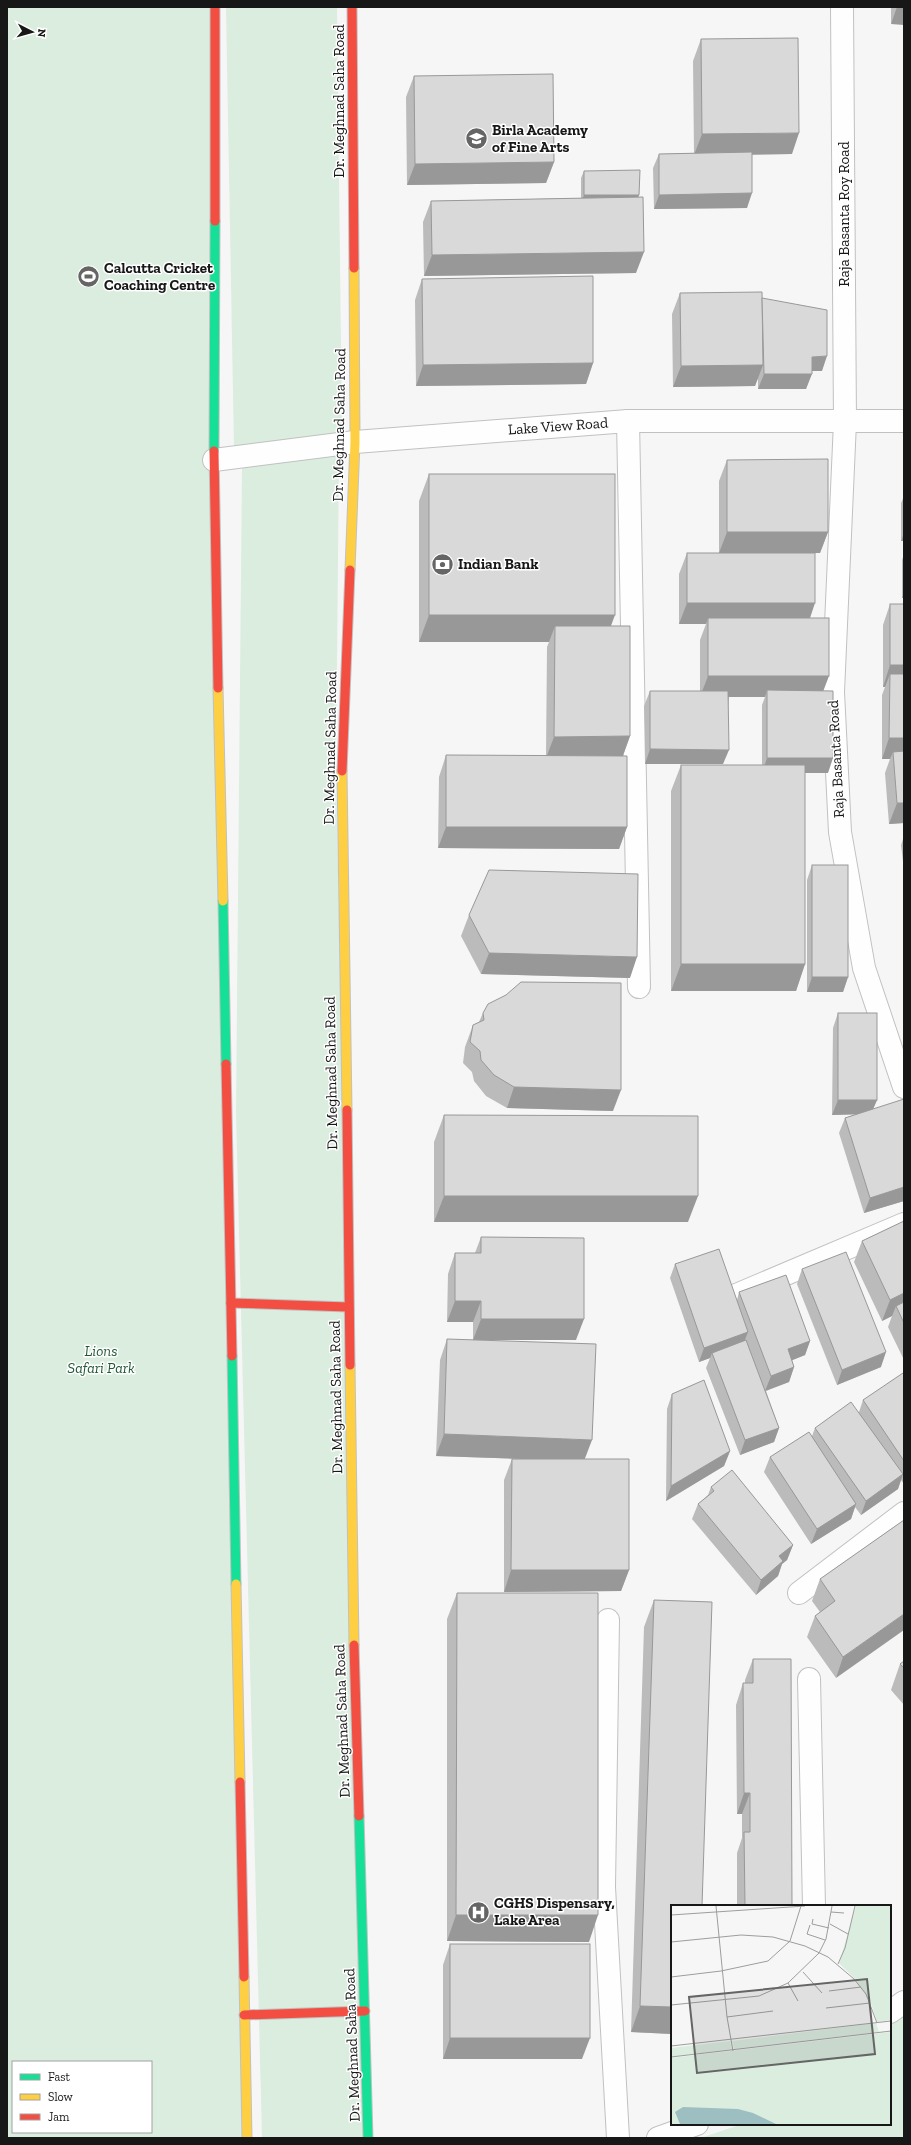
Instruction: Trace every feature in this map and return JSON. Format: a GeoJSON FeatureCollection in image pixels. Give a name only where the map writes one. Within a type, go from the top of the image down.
{"type":"FeatureCollection","features":[{"type":"Feature","properties":{"kind":"street"},"geometry":{"type":"LineString","coordinates":[[215,7],[214,460],[246,2138]]}},
{"type":"Feature","properties":{"kind":"street","name":"Dr. Meghnad Saha Road"},"geometry":{"type":"LineString","coordinates":[[352,7],[355,442],[342,748],[348,1308],[354,1658],[368,2138]]}},
{"type":"Feature","properties":{"kind":"street","name":"Raja Basanta Roy Road"},"geometry":{"type":"LineString","coordinates":[[842,7],[845,422]]}},
{"type":"Feature","properties":{"kind":"street"},"geometry":{"type":"LineString","coordinates":[[628,421],[639,987]]}},
{"type":"Feature","properties":{"kind":"street","name":"Lake View Road"},"geometry":{"type":"LineString","coordinates":[[214,460],[355,442],[628,421],[904,421]]}},
{"type":"Feature","properties":{"kind":"street","name":"Raja Basanta Road"},"geometry":{"type":"LineString","coordinates":[[845,422],[833,692],[840,832],[864,968],[904,1087]]}},
{"type":"Feature","properties":{"kind":"street"},"geometry":{"type":"LineString","coordinates":[[734,1296],[904,1224]]}},
{"type":"Feature","properties":{"kind":"street"},"geometry":{"type":"LineString","coordinates":[[231,1303],[348,1308]]}},
{"type":"Feature","properties":{"kind":"street"},"geometry":{"type":"LineString","coordinates":[[799,1593],[904,1513]]}},
{"type":"Feature","properties":{"kind":"street"},"geometry":{"type":"LineString","coordinates":[[608,1620],[604,1887],[618,2138]]}},
{"type":"Feature","properties":{"kind":"street"},"geometry":{"type":"LineString","coordinates":[[809,1679],[814,1905]]}},
{"type":"Feature","properties":{"kind":"street"},"geometry":{"type":"LineString","coordinates":[[891,2011],[904,2002]]}},
{"type":"Feature","properties":{"kind":"street"},"geometry":{"type":"LineString","coordinates":[[244,2015],[365,2012]]}},
{"type":"Feature","properties":{"kind":"street"},"geometry":{"type":"LineString","coordinates":[[658,2138],[694,2125]]}},
{"type":"Feature","properties":{"kind":"green space","name":"Lions Safari Park"},"geometry":{"type":"Polygon","coordinates":[[[7,7],[210,7],[242,2138],[7,2138],[7,7]]]}},
{"type":"Feature","properties":{"kind":"green space"},"geometry":{"type":"Polygon","coordinates":[[[226,7],[337,7],[342,432],[234,447],[226,7]]]}},
{"type":"Feature","properties":{"kind":"green space"},"geometry":{"type":"Polygon","coordinates":[[[339,454],[336,766],[363,2138],[262,2138],[236,1113],[242,467],[339,454]]]}},
{"type":"Feature","properties":{"kind":"green space"},"geometry":{"type":"Polygon","coordinates":[[[904,2014],[904,2138],[701,2138],[739,2125],[891,2125],[891,2022],[904,2014]]]}},
{"type":"Feature","properties":{"kind":"building"},"geometry":{"type":"Polygon","coordinates":[[[798,38],[799,133],[702,134],[701,39],[798,38]]]}},
{"type":"Feature","properties":{"kind":"building"},"geometry":{"type":"Polygon","coordinates":[[[553,74],[554,162],[415,164],[414,76],[553,74]]]}},
{"type":"Feature","properties":{"kind":"building"},"geometry":{"type":"Polygon","coordinates":[[[752,152],[752,193],[659,195],[659,154],[752,152]]]}},
{"type":"Feature","properties":{"kind":"building"},"geometry":{"type":"Polygon","coordinates":[[[640,170],[639,195],[584,195],[584,171],[640,170]]]}},
{"type":"Feature","properties":{"kind":"building"},"geometry":{"type":"Polygon","coordinates":[[[643,197],[644,252],[432,255],[431,201],[643,197]]]}},
{"type":"Feature","properties":{"kind":"building"},"geometry":{"type":"Polygon","coordinates":[[[593,276],[593,363],[423,365],[422,279],[593,276]]]}},
{"type":"Feature","properties":{"kind":"building"},"geometry":{"type":"Polygon","coordinates":[[[762,292],[763,365],[681,366],[680,293],[762,292]]]}},
{"type":"Feature","properties":{"kind":"building"},"geometry":{"type":"Polygon","coordinates":[[[762,298],[827,310],[827,356],[812,357],[812,374],[764,374],[762,298]]]}},
{"type":"Feature","properties":{"kind":"building"},"geometry":{"type":"Polygon","coordinates":[[[828,459],[828,532],[727,532],[727,460],[828,459]]]}},
{"type":"Feature","properties":{"kind":"building"},"geometry":{"type":"Polygon","coordinates":[[[429,474],[615,474],[615,615],[429,615],[429,474]]]}},
{"type":"Feature","properties":{"kind":"building"},"geometry":{"type":"Polygon","coordinates":[[[687,553],[815,553],[815,603],[687,603],[687,553]]]}},
{"type":"Feature","properties":{"kind":"building"},"geometry":{"type":"Polygon","coordinates":[[[890,604],[904,604],[904,665],[890,665],[890,604]]]}},
{"type":"Feature","properties":{"kind":"building"},"geometry":{"type":"Polygon","coordinates":[[[708,618],[829,618],[829,676],[708,676],[708,618]]]}},
{"type":"Feature","properties":{"kind":"building"},"geometry":{"type":"Polygon","coordinates":[[[555,626],[630,626],[630,736],[554,737],[555,626]]]}},
{"type":"Feature","properties":{"kind":"building"},"geometry":{"type":"Polygon","coordinates":[[[890,674],[904,674],[904,738],[889,738],[890,674]]]}},
{"type":"Feature","properties":{"kind":"building"},"geometry":{"type":"Polygon","coordinates":[[[767,690],[833,691],[833,758],[767,758],[767,690]]]}},
{"type":"Feature","properties":{"kind":"building"},"geometry":{"type":"Polygon","coordinates":[[[650,691],[728,691],[729,750],[650,749],[650,691]]]}},
{"type":"Feature","properties":{"kind":"building"},"geometry":{"type":"Polygon","coordinates":[[[904,751],[904,803],[897,803],[893,752],[904,751]]]}},
{"type":"Feature","properties":{"kind":"building"},"geometry":{"type":"Polygon","coordinates":[[[446,755],[627,756],[627,827],[446,827],[446,755]]]}},
{"type":"Feature","properties":{"kind":"building"},"geometry":{"type":"Polygon","coordinates":[[[681,765],[805,765],[805,964],[681,964],[681,765]]]}},
{"type":"Feature","properties":{"kind":"building"},"geometry":{"type":"Polygon","coordinates":[[[812,865],[848,865],[848,977],[812,977],[812,865]]]}},
{"type":"Feature","properties":{"kind":"building"},"geometry":{"type":"Polygon","coordinates":[[[489,870],[638,874],[637,957],[489,953],[469,915],[489,870]]]}},
{"type":"Feature","properties":{"kind":"building"},"geometry":{"type":"Polygon","coordinates":[[[521,982],[621,983],[621,1090],[514,1087],[494,1075],[481,1060],[480,1051],[470,1042],[473,1025],[484,1020],[483,1013],[488,1004],[506,995],[521,982]]]}},
{"type":"Feature","properties":{"kind":"building"},"geometry":{"type":"Polygon","coordinates":[[[838,1013],[877,1013],[877,1100],[838,1100],[838,1013]]]}},
{"type":"Feature","properties":{"kind":"building"},"geometry":{"type":"Polygon","coordinates":[[[904,1099],[904,1187],[870,1198],[845,1118],[904,1099]]]}},
{"type":"Feature","properties":{"kind":"building"},"geometry":{"type":"Polygon","coordinates":[[[444,1115],[698,1116],[698,1196],[444,1196],[444,1115]]]}},
{"type":"Feature","properties":{"kind":"building"},"geometry":{"type":"Polygon","coordinates":[[[904,1221],[904,1293],[890,1300],[862,1241],[904,1221]]]}},
{"type":"Feature","properties":{"kind":"building"},"geometry":{"type":"Polygon","coordinates":[[[481,1237],[584,1238],[584,1319],[481,1319],[481,1301],[455,1301],[455,1253],[481,1253],[481,1237]]]}},
{"type":"Feature","properties":{"kind":"building"},"geometry":{"type":"Polygon","coordinates":[[[719,1249],[748,1332],[704,1348],[675,1264],[719,1249]]]}},
{"type":"Feature","properties":{"kind":"building"},"geometry":{"type":"Polygon","coordinates":[[[846,1252],[886,1352],[842,1370],[802,1269],[846,1252]]]}},
{"type":"Feature","properties":{"kind":"building"},"geometry":{"type":"Polygon","coordinates":[[[786,1275],[810,1341],[788,1349],[794,1367],[771,1376],[739,1292],[786,1275]]]}},
{"type":"Feature","properties":{"kind":"building"},"geometry":{"type":"Polygon","coordinates":[[[904,1302],[904,1323],[896,1306],[904,1302]]]}},
{"type":"Feature","properties":{"kind":"building"},"geometry":{"type":"Polygon","coordinates":[[[447,1339],[596,1344],[592,1440],[444,1434],[447,1339]]]}},
{"type":"Feature","properties":{"kind":"building"},"geometry":{"type":"Polygon","coordinates":[[[746,1340],[779,1428],[745,1440],[712,1353],[746,1340]]]}},
{"type":"Feature","properties":{"kind":"building"},"geometry":{"type":"Polygon","coordinates":[[[903,1373],[904,1375],[904,1461],[863,1400],[903,1373]]]}},
{"type":"Feature","properties":{"kind":"building"},"geometry":{"type":"Polygon","coordinates":[[[704,1380],[730,1451],[671,1486],[672,1394],[704,1380]]]}},
{"type":"Feature","properties":{"kind":"building"},"geometry":{"type":"Polygon","coordinates":[[[851,1402],[903,1474],[866,1501],[815,1428],[851,1402]]]}},
{"type":"Feature","properties":{"kind":"building"},"geometry":{"type":"Polygon","coordinates":[[[809,1432],[856,1504],[817,1529],[770,1457],[809,1432]]]}},
{"type":"Feature","properties":{"kind":"building"},"geometry":{"type":"Polygon","coordinates":[[[512,1459],[629,1459],[629,1570],[511,1570],[512,1459]]]}},
{"type":"Feature","properties":{"kind":"building"},"geometry":{"type":"Polygon","coordinates":[[[732,1470],[793,1545],[779,1556],[783,1561],[761,1580],[698,1504],[714,1491],[711,1487],[732,1470]]]}},
{"type":"Feature","properties":{"kind":"building"},"geometry":{"type":"Polygon","coordinates":[[[904,1520],[904,1614],[843,1657],[815,1616],[835,1601],[820,1579],[904,1520]]]}},
{"type":"Feature","properties":{"kind":"building"},"geometry":{"type":"Polygon","coordinates":[[[457,1593],[598,1593],[598,1915],[456,1915],[457,1593]]]}},
{"type":"Feature","properties":{"kind":"building"},"geometry":{"type":"Polygon","coordinates":[[[654,1600],[712,1602],[702,1905],[671,1905],[671,2007],[640,2006],[654,1600]]]}},
{"type":"Feature","properties":{"kind":"building"},"geometry":{"type":"Polygon","coordinates":[[[753,1659],[791,1659],[792,1905],[745,1905],[744,1832],[750,1832],[750,1793],[744,1793],[743,1683],[753,1683],[753,1659]]]}},
{"type":"Feature","properties":{"kind":"building"},"geometry":{"type":"Polygon","coordinates":[[[904,1661],[904,1668],[900,1664],[904,1661]]]}},
{"type":"Feature","properties":{"kind":"building"},"geometry":{"type":"Polygon","coordinates":[[[450,1944],[590,1944],[590,2038],[450,2038],[450,1944]]]}},
{"type":"Feature","properties":{"kind":"traffic: fast"},"geometry":{"type":"LineString","coordinates":[[214,451],[215,221]]}},
{"type":"Feature","properties":{"kind":"traffic: fast"},"geometry":{"type":"LineString","coordinates":[[223,901],[226,1064]]}},
{"type":"Feature","properties":{"kind":"traffic: fast"},"geometry":{"type":"LineString","coordinates":[[232,1356],[236,1584]]}},
{"type":"Feature","properties":{"kind":"traffic: fast"},"geometry":{"type":"LineString","coordinates":[[359,1816],[368,2138]]}},
{"type":"Feature","properties":{"kind":"traffic: slow"},"geometry":{"type":"LineString","coordinates":[[350,570],[355,442],[354,268]]}},
{"type":"Feature","properties":{"kind":"traffic: slow"},"geometry":{"type":"LineString","coordinates":[[218,688],[223,901]]}},
{"type":"Feature","properties":{"kind":"traffic: slow"},"geometry":{"type":"LineString","coordinates":[[342,771],[347,1110]]}},
{"type":"Feature","properties":{"kind":"traffic: slow"},"geometry":{"type":"LineString","coordinates":[[350,1365],[354,1645]]}},
{"type":"Feature","properties":{"kind":"traffic: slow"},"geometry":{"type":"LineString","coordinates":[[236,1584],[240,1782]]}},
{"type":"Feature","properties":{"kind":"traffic: slow"},"geometry":{"type":"LineString","coordinates":[[244,1977],[247,2138]]}},
{"type":"Feature","properties":{"kind":"traffic: jam"},"geometry":{"type":"LineString","coordinates":[[215,7],[215,221]]}},
{"type":"Feature","properties":{"kind":"traffic: jam"},"geometry":{"type":"LineString","coordinates":[[352,7],[354,268]]}},
{"type":"Feature","properties":{"kind":"traffic: jam"},"geometry":{"type":"LineString","coordinates":[[214,451],[218,688]]}},
{"type":"Feature","properties":{"kind":"traffic: jam"},"geometry":{"type":"LineString","coordinates":[[342,771],[350,570]]}},
{"type":"Feature","properties":{"kind":"traffic: jam"},"geometry":{"type":"LineString","coordinates":[[226,1064],[232,1356]]}},
{"type":"Feature","properties":{"kind":"traffic: jam"},"geometry":{"type":"LineString","coordinates":[[347,1110],[350,1365]]}},
{"type":"Feature","properties":{"kind":"traffic: jam"},"geometry":{"type":"LineString","coordinates":[[231,1303],[348,1307]]}},
{"type":"Feature","properties":{"kind":"traffic: jam"},"geometry":{"type":"LineString","coordinates":[[354,1645],[359,1816]]}},
{"type":"Feature","properties":{"kind":"traffic: jam"},"geometry":{"type":"LineString","coordinates":[[240,1782],[244,1977]]}},
{"type":"Feature","properties":{"kind":"traffic: jam"},"geometry":{"type":"LineString","coordinates":[[244,2015],[365,2011]]}},
{"type":"Feature","properties":{"kind":"place","name":"Birla Academy of Fine Arts"},"geometry":{"type":"Point","coordinates":[476,139]}},
{"type":"Feature","properties":{"kind":"place","name":"Calcutta Cricket Coaching Centre"},"geometry":{"type":"Point","coordinates":[88,277]}},
{"type":"Feature","properties":{"kind":"place","name":"Indian Bank"},"geometry":{"type":"Point","coordinates":[442,564]}},
{"type":"Feature","properties":{"kind":"place","name":"CGHS Dispensary, Lake Area"},"geometry":{"type":"Point","coordinates":[479,1912]}}]}
